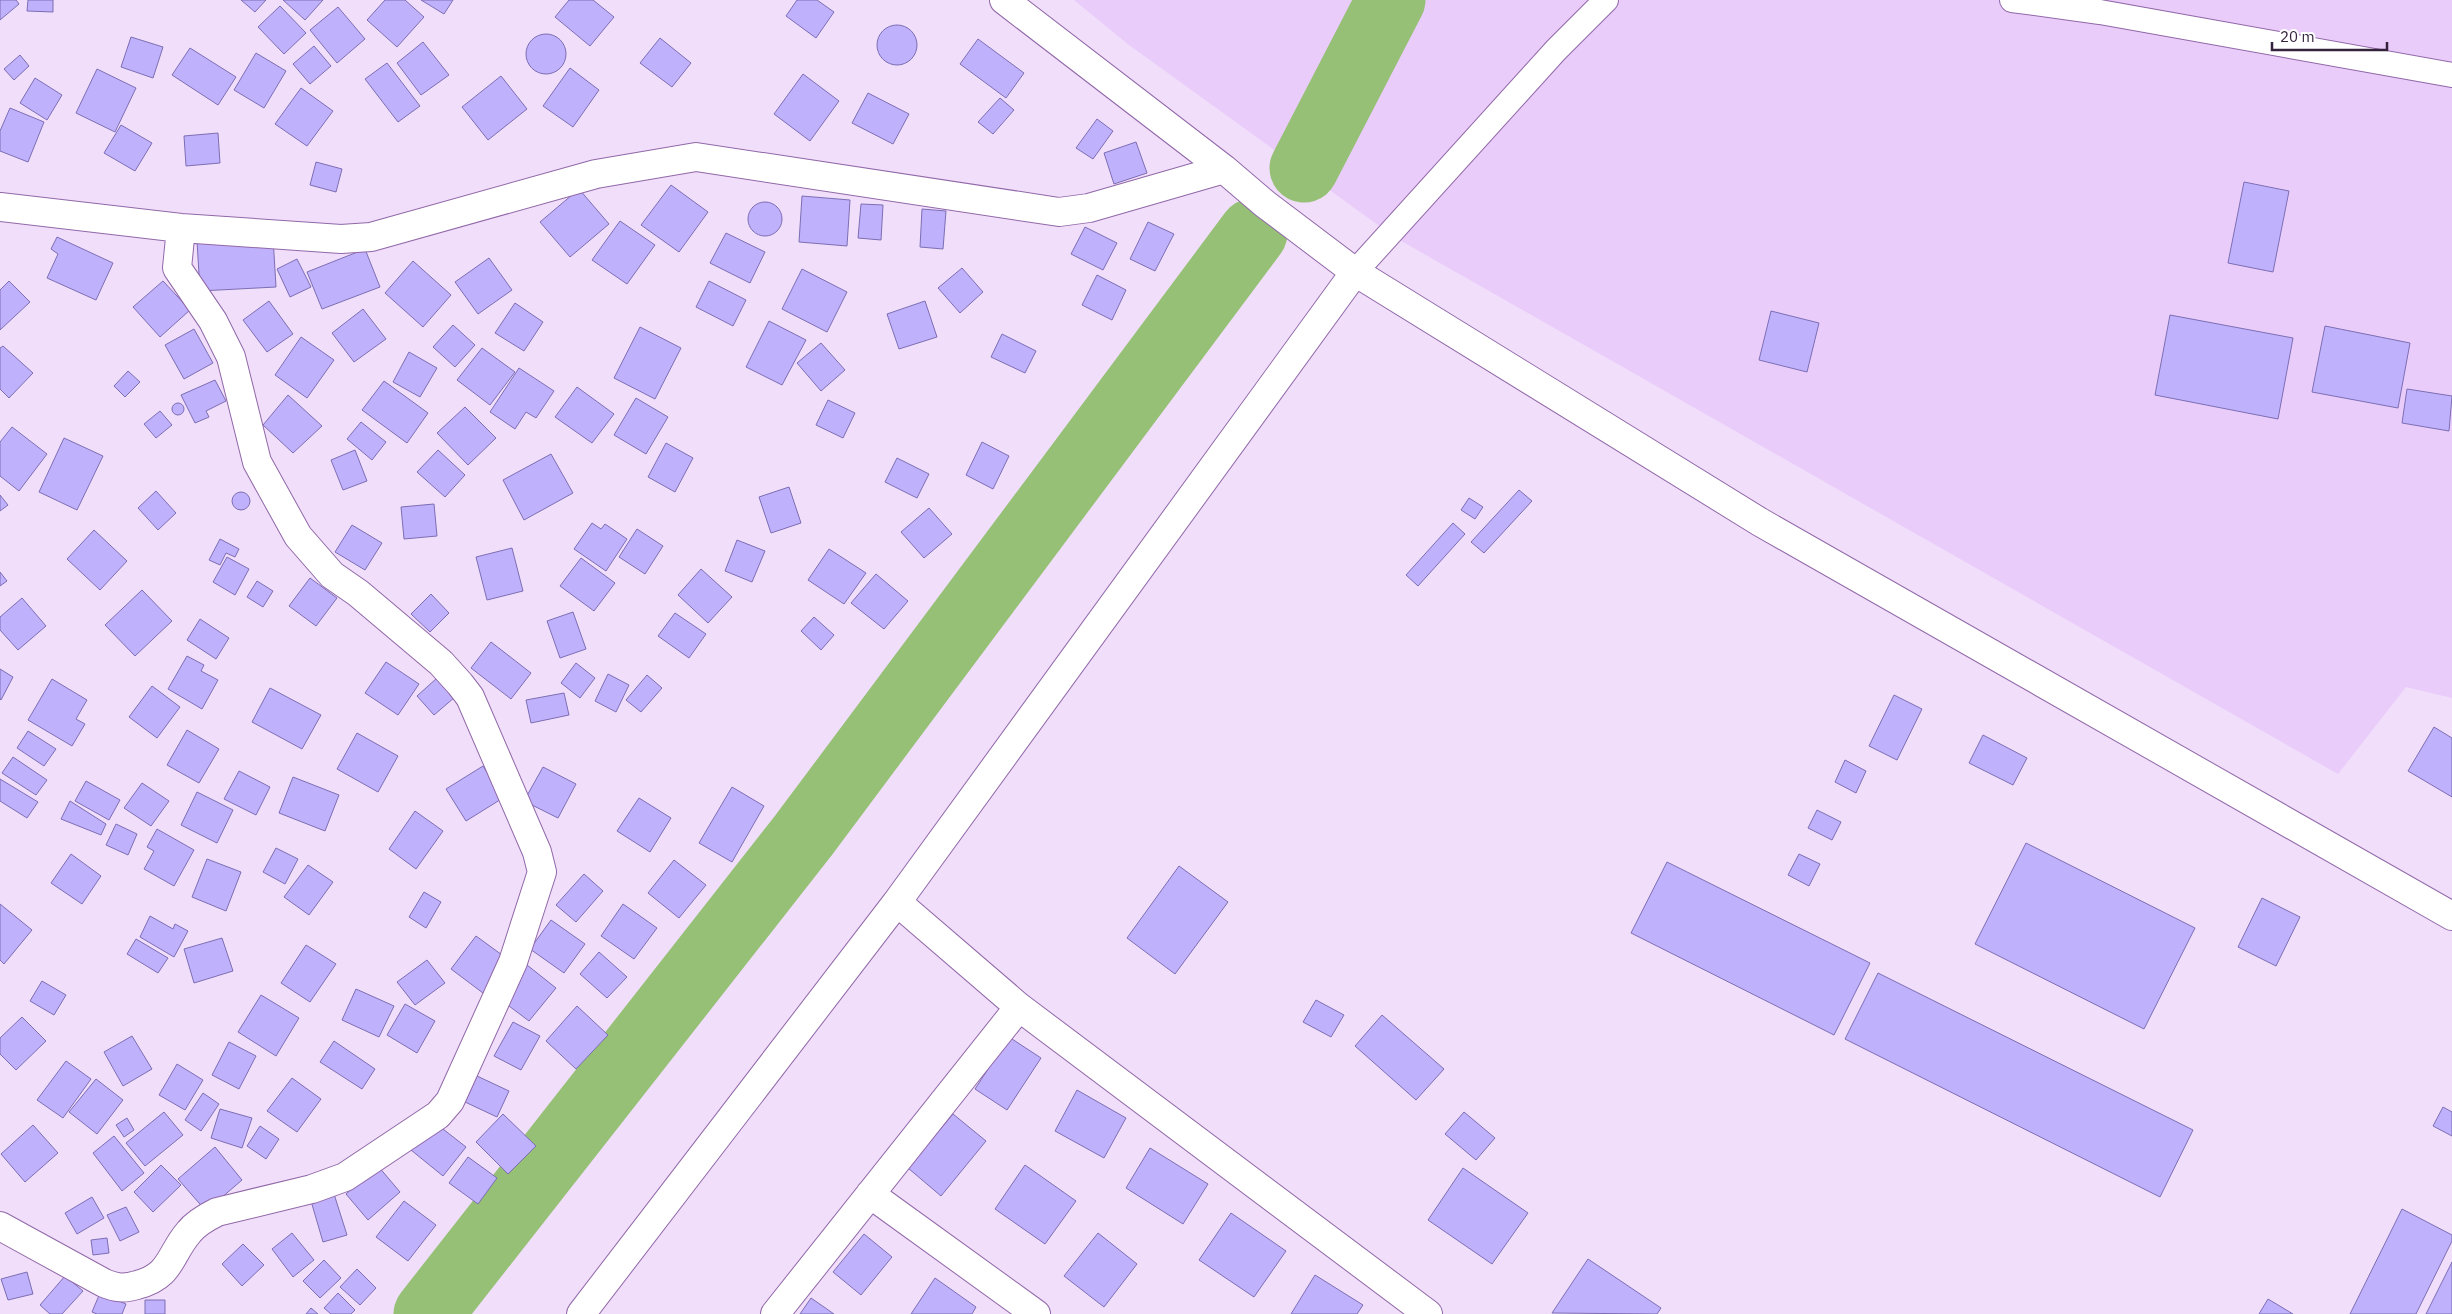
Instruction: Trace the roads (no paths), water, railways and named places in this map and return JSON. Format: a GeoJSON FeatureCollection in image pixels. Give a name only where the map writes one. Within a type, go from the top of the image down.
{"type":"FeatureCollection","features":[{"type":"Feature","properties":{"kind":"street"},"geometry":{"type":"LineString","coordinates":[[1004,0],[1224,169],[1264,204],[1354,272],[1760,522],[2452,916]]}},
{"type":"Feature","properties":{"kind":"street"},"geometry":{"type":"LineString","coordinates":[[0,207],[181,228],[341,239],[371,237],[596,174],[696,156],[1059,212],[1089,208],[1224,169]]}},
{"type":"Feature","properties":{"kind":"street"},"geometry":{"type":"LineString","coordinates":[[0,1226],[116,1289],[127,1288],[148,1282],[160,1276],[188,1232],[203,1219],[217,1212],[332,1183],[357,1171],[438,1115],[450,1101],[513,962],[542,872],[537,852],[470,697],[441,663],[358,593],[332,575],[298,536],[284,512],[257,462],[231,357],[213,321],[177,268],[181,228]]}},
{"type":"Feature","properties":{"kind":"street"},"geometry":{"type":"LineString","coordinates":[[581,1314],[897,902],[1354,272]]}},
{"type":"Feature","properties":{"kind":"street"},"geometry":{"type":"LineString","coordinates":[[897,902],[1019,1007],[1428,1314]]}},
{"type":"Feature","properties":{"kind":"street"},"geometry":{"type":"LineString","coordinates":[[775,1314],[1019,1007]]}},
{"type":"Feature","properties":{"kind":"street"},"geometry":{"type":"LineString","coordinates":[[870,1194],[1036,1314]]}},
{"type":"Feature","properties":{"kind":"lane"},"geometry":{"type":"LineString","coordinates":[[1354,272],[1556,50],[1606,0]]}},
{"type":"Feature","properties":{"kind":"lane"},"geometry":{"type":"LineString","coordinates":[[2012,0],[2100,12],[2452,75]]}},
{"type":"Feature","properties":{"kind":"waterway"},"geometry":{"type":"LineString","coordinates":[[1304,168],[1391,0]]}},
{"type":"Feature","properties":{"kind":"waterway"},"geometry":{"type":"LineString","coordinates":[[428,1314],[803,836],[1253,233]]}}]}
